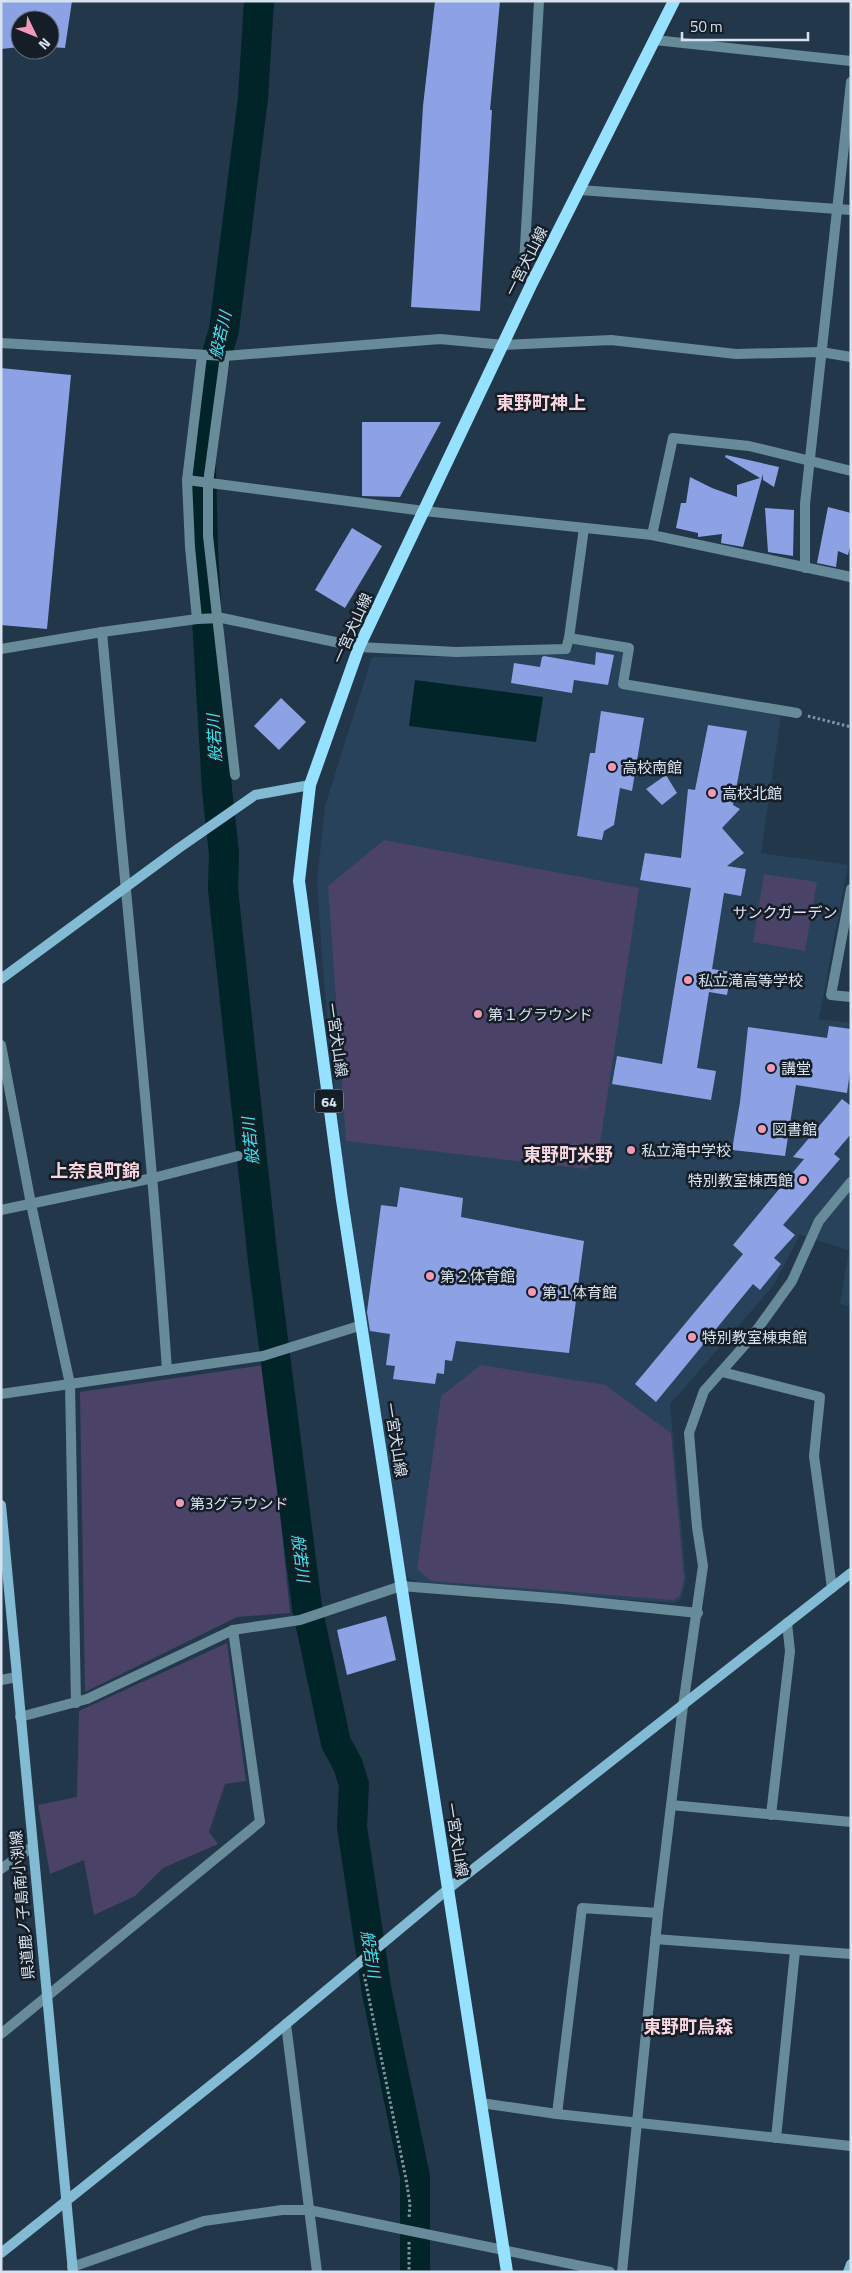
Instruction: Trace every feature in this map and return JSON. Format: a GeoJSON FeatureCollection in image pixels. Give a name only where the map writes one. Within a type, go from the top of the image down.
{"type":"FeatureCollection","features":[{"type":"Feature","properties":{"kind":"main road","name":"一宮犬山線"},"geometry":{"type":"LineString","coordinates":[[507,2272],[342,1200],[299,881],[310,785],[359,647],[532,283],[674,1]]}},
{"type":"Feature","properties":{"kind":"street"},"geometry":{"type":"LineString","coordinates":[[532,283],[524,264],[539,1]]}},
{"type":"Feature","properties":{"kind":"street"},"geometry":{"type":"LineString","coordinates":[[655,40],[851,61]]}},
{"type":"Feature","properties":{"kind":"street"},"geometry":{"type":"LineString","coordinates":[[805,568],[805,504],[851,82]]}},
{"type":"Feature","properties":{"kind":"street"},"geometry":{"type":"LineString","coordinates":[[580,190],[851,210]]}},
{"type":"Feature","properties":{"kind":"street"},"geometry":{"type":"LineString","coordinates":[[1,343],[225,356],[440,339],[504,345],[611,340],[736,354],[821,352],[851,357]]}},
{"type":"Feature","properties":{"kind":"street"},"geometry":{"type":"LineString","coordinates":[[197,619],[190,547],[187,480],[202,356]]}},
{"type":"Feature","properties":{"kind":"street"},"geometry":{"type":"LineString","coordinates":[[225,356],[208,483],[208,536],[235,775]]}},
{"type":"Feature","properties":{"kind":"street"},"geometry":{"type":"LineString","coordinates":[[652,535],[673,438],[749,446],[851,471]]}},
{"type":"Feature","properties":{"kind":"street"},"geometry":{"type":"LineString","coordinates":[[187,480],[424,511],[652,535],[851,577]]}},
{"type":"Feature","properties":{"kind":"street"},"geometry":{"type":"LineString","coordinates":[[1,649],[102,632],[197,619],[217,619],[359,647],[456,652],[566,649],[584,528]]}},
{"type":"Feature","properties":{"kind":"street"},"geometry":{"type":"LineString","coordinates":[[102,632],[153,1178],[167,1370]]}},
{"type":"Feature","properties":{"kind":"street"},"geometry":{"type":"LineString","coordinates":[[569,638],[630,648],[623,684],[797,713]]}},
{"type":"Feature","properties":{"kind":"street"},"geometry":{"type":"LineString","coordinates":[[1,979],[255,795],[310,785]]}},
{"type":"Feature","properties":{"kind":"street"},"geometry":{"type":"LineString","coordinates":[[851,889],[831,995],[851,997]]}},
{"type":"Feature","properties":{"kind":"street"},"geometry":{"type":"LineString","coordinates":[[1,1045],[31,1204],[70,1384],[76,1703]]}},
{"type":"Feature","properties":{"kind":"street"},"geometry":{"type":"LineString","coordinates":[[1,1210],[153,1178],[238,1156]]}},
{"type":"Feature","properties":{"kind":"street"},"geometry":{"type":"LineString","coordinates":[[622,2272],[655,1939],[683,1706],[698,1614],[703,1566],[697,1527],[689,1433],[704,1391],[751,1338],[792,1281],[820,1221],[851,1182]]}},
{"type":"Feature","properties":{"kind":"street"},"geometry":{"type":"LineString","coordinates":[[1,1394],[263,1356],[362,1325]]}},
{"type":"Feature","properties":{"kind":"street"},"geometry":{"type":"LineString","coordinates":[[722,1372],[820,1397],[814,1456],[832,1588]]}},
{"type":"Feature","properties":{"kind":"street","name":"県道鹿ノ子島南小渕線"},"geometry":{"type":"LineString","coordinates":[[1,1505],[46,1998],[67,2199],[72,2270]]}},
{"type":"Feature","properties":{"kind":"street"},"geometry":{"type":"LineString","coordinates":[[1,2253],[286,2024],[448,1889],[851,1573]]}},
{"type":"Feature","properties":{"kind":"street"},"geometry":{"type":"LineString","coordinates":[[20,1717],[76,1703],[234,1630],[300,1620],[401,1586],[563,1599],[698,1614]]}},
{"type":"Feature","properties":{"kind":"street"},"geometry":{"type":"LineString","coordinates":[[771,1814],[790,1651],[788,1623]]}},
{"type":"Feature","properties":{"kind":"street"},"geometry":{"type":"LineString","coordinates":[[1,2034],[260,1822],[234,1630]]}},
{"type":"Feature","properties":{"kind":"street"},"geometry":{"type":"LineString","coordinates":[[1,1680],[17,1677]]}},
{"type":"Feature","properties":{"kind":"street"},"geometry":{"type":"LineString","coordinates":[[671,1806],[851,1822]]}},
{"type":"Feature","properties":{"kind":"street"},"geometry":{"type":"LineString","coordinates":[[1,1869],[32,1847]]}},
{"type":"Feature","properties":{"kind":"street"},"geometry":{"type":"LineString","coordinates":[[557,2114],[582,1908],[658,1913]]}},
{"type":"Feature","properties":{"kind":"street"},"geometry":{"type":"LineString","coordinates":[[655,1939],[851,1954]]}},
{"type":"Feature","properties":{"kind":"street"},"geometry":{"type":"LineString","coordinates":[[776,2138],[795,1951]]}},
{"type":"Feature","properties":{"kind":"street"},"geometry":{"type":"LineString","coordinates":[[286,2024],[317,2272]]}},
{"type":"Feature","properties":{"kind":"street"},"geometry":{"type":"LineString","coordinates":[[481,2103],[557,2114],[851,2146]]}},
{"type":"Feature","properties":{"kind":"street"},"geometry":{"type":"LineString","coordinates":[[72,2270],[204,2221],[282,2210],[309,2210],[504,2248],[610,2272]]}},
{"type":"Feature","properties":{"kind":"street"},"geometry":{"type":"LineString","coordinates":[[848,2272],[851,2264]]}},
{"type":"Feature","properties":{"kind":"path"},"geometry":{"type":"LineString","coordinates":[[797,713],[851,727]]}},
{"type":"Feature","properties":{"kind":"path"},"geometry":{"type":"LineString","coordinates":[[361,1961],[410,2204],[409,2272]]}},
{"type":"Feature","properties":{"kind":"shaded area"},"geometry":{"type":"Polygon","coordinates":[[[573,644],[624,649],[619,685],[781,716],[761,853],[848,865],[819,1019],[851,1023],[851,1306],[840,1304],[849,1250],[800,1235],[773,1286],[670,1404],[686,1580],[681,1599],[674,1603],[422,1584],[407,1577],[364,1347],[341,1149],[324,983],[317,882],[325,806],[372,657],[492,657],[572,650],[573,644]]]}},
{"type":"Feature","properties":{"kind":"shaded area"},"geometry":{"type":"Polygon","coordinates":[[[415,680],[543,697],[536,742],[409,726],[415,680]]]}},
{"type":"Feature","properties":{"kind":"green space","name":"第１グラウンド"},"geometry":{"type":"Polygon","coordinates":[[[384,840],[639,888],[597,1163],[586,1169],[346,1141],[328,886],[384,840]]]}},
{"type":"Feature","properties":{"kind":"green space","name":"サンクガーデン"},"geometry":{"type":"Polygon","coordinates":[[[764,874],[817,882],[805,951],[753,942],[764,874]]]}},
{"type":"Feature","properties":{"kind":"green space","name":"第3グラウンド"},"geometry":{"type":"Polygon","coordinates":[[[265,1365],[290,1613],[237,1617],[85,1692],[80,1392],[265,1365]]]}},
{"type":"Feature","properties":{"kind":"green space"},"geometry":{"type":"Polygon","coordinates":[[[481,1365],[605,1385],[671,1433],[684,1579],[680,1596],[673,1600],[431,1581],[417,1569],[441,1396],[481,1365]]]}},
{"type":"Feature","properties":{"kind":"green space"},"geometry":{"type":"Polygon","coordinates":[[[227,1643],[246,1781],[225,1784],[209,1832],[218,1844],[163,1868],[135,1896],[94,1915],[84,1860],[50,1874],[38,1805],[77,1797],[79,1711],[227,1643]]]}},
{"type":"Feature","properties":{"kind":"building"},"geometry":{"type":"Polygon","coordinates":[[[1,1],[72,1],[65,48],[60,48],[60,10],[10,10],[10,48],[1,49],[1,1]]]}},
{"type":"Feature","properties":{"kind":"building"},"geometry":{"type":"Polygon","coordinates":[[[435,1],[500,1],[490,110],[492,110],[480,311],[411,307],[423,106],[435,1]]]}},
{"type":"Feature","properties":{"kind":"building"},"geometry":{"type":"Polygon","coordinates":[[[1,368],[71,375],[47,629],[1,625],[1,368]]]}},
{"type":"Feature","properties":{"kind":"building"},"geometry":{"type":"Polygon","coordinates":[[[362,422],[441,422],[400,497],[362,496],[362,422]]]}},
{"type":"Feature","properties":{"kind":"building"},"geometry":{"type":"Polygon","coordinates":[[[726,455],[779,467],[774,487],[763,480],[763,474],[743,547],[721,543],[722,534],[698,537],[698,533],[676,528],[681,503],[686,503],[690,477],[712,488],[737,497],[737,485],[760,478],[725,457],[726,455]]]}},
{"type":"Feature","properties":{"kind":"building"},"geometry":{"type":"Polygon","coordinates":[[[828,507],[851,513],[851,542],[848,555],[838,551],[836,567],[817,563],[828,507]]]}},
{"type":"Feature","properties":{"kind":"building"},"geometry":{"type":"Polygon","coordinates":[[[765,508],[794,510],[793,556],[768,552],[765,508]]]}},
{"type":"Feature","properties":{"kind":"building"},"geometry":{"type":"Polygon","coordinates":[[[352,528],[382,546],[345,608],[315,590],[352,528]]]}},
{"type":"Feature","properties":{"kind":"building"},"geometry":{"type":"Polygon","coordinates":[[[596,652],[614,655],[608,685],[574,680],[572,693],[511,683],[514,663],[540,667],[542,657],[544,656],[595,665],[596,652]]]}},
{"type":"Feature","properties":{"kind":"building"},"geometry":{"type":"Polygon","coordinates":[[[281,698],[306,722],[279,750],[254,726],[281,698]]]}},
{"type":"Feature","properties":{"kind":"building","name":"高校南館"},"geometry":{"type":"Polygon","coordinates":[[[601,711],[644,718],[632,791],[620,788],[614,825],[604,831],[602,840],[577,836],[590,753],[595,753],[601,711]]]}},
{"type":"Feature","properties":{"kind":"building"},"geometry":{"type":"Polygon","coordinates":[[[708,725],[747,731],[733,805],[740,809],[722,828],[744,853],[727,866],[746,869],[741,896],[724,893],[712,969],[731,972],[727,995],[709,992],[697,1068],[716,1071],[711,1100],[612,1084],[617,1056],[662,1064],[691,888],[640,880],[645,853],[681,858],[688,789],[695,790],[708,725]]]}},
{"type":"Feature","properties":{"kind":"building"},"geometry":{"type":"Polygon","coordinates":[[[666,775],[677,793],[662,805],[646,789],[666,775]]]}},
{"type":"Feature","properties":{"kind":"building"},"geometry":{"type":"Polygon","coordinates":[[[829,1026],[851,1029],[851,1064],[847,1093],[796,1085],[785,1156],[732,1150],[740,1102],[748,1027],[827,1038],[829,1026]]]}},
{"type":"Feature","properties":{"kind":"building","name":"特別教室棟東館"},"geometry":{"type":"Polygon","coordinates":[[[842,1099],[851,1106],[851,1134],[834,1154],[840,1159],[783,1225],[795,1235],[774,1258],[781,1264],[760,1290],[753,1284],[656,1402],[635,1384],[743,1254],[733,1245],[804,1159],[793,1157],[842,1099]]]}},
{"type":"Feature","properties":{"kind":"building","name":"第２体育館"},"geometry":{"type":"Polygon","coordinates":[[[400,1187],[463,1198],[461,1217],[584,1241],[569,1353],[456,1341],[452,1361],[445,1360],[444,1374],[437,1373],[435,1384],[393,1379],[395,1366],[386,1365],[390,1334],[370,1331],[367,1312],[381,1205],[397,1207],[400,1187]]]}},
{"type":"Feature","properties":{"kind":"building"},"geometry":{"type":"Polygon","coordinates":[[[386,1616],[396,1660],[347,1675],[337,1630],[386,1616]]]}},
{"type":"Feature","properties":{"kind":"waterway","name":"般若川"},"geometry":{"type":"LineString","coordinates":[[259,1],[253,98],[224,330],[211,374],[201,463],[203,551],[217,790],[224,853],[223,889],[263,1261],[307,1607],[336,1743],[348,1765],[354,1785],[352,1827],[377,1993],[415,2177],[415,2272]]}},
{"type":"Feature","properties":{"kind":"place","name":"高校南館"},"geometry":{"type":"Point","coordinates":[612,767]}},
{"type":"Feature","properties":{"kind":"place","name":"高校北館"},"geometry":{"type":"Point","coordinates":[712,793]}},
{"type":"Feature","properties":{"kind":"place","name":"私立滝高等学校"},"geometry":{"type":"Point","coordinates":[688,980]}},
{"type":"Feature","properties":{"kind":"place","name":"第１グラウンド"},"geometry":{"type":"Point","coordinates":[478,1014]}},
{"type":"Feature","properties":{"kind":"place","name":"講堂"},"geometry":{"type":"Point","coordinates":[771,1068]}},
{"type":"Feature","properties":{"kind":"place","name":"図書館"},"geometry":{"type":"Point","coordinates":[762,1129]}},
{"type":"Feature","properties":{"kind":"place","name":"私立滝中学校"},"geometry":{"type":"Point","coordinates":[631,1150]}},
{"type":"Feature","properties":{"kind":"place","name":"特別教室棟西館"},"geometry":{"type":"Point","coordinates":[803,1180]}},
{"type":"Feature","properties":{"kind":"place","name":"第２体育館"},"geometry":{"type":"Point","coordinates":[430,1276]}},
{"type":"Feature","properties":{"kind":"place","name":"第１体育館"},"geometry":{"type":"Point","coordinates":[532,1292]}},
{"type":"Feature","properties":{"kind":"place","name":"特別教室棟東館"},"geometry":{"type":"Point","coordinates":[692,1337]}},
{"type":"Feature","properties":{"kind":"place","name":"第3グラウンド"},"geometry":{"type":"Point","coordinates":[180,1503]}},
{"type":"Feature","properties":{"kind":"district","name":"東野町神上"},"geometry":{"type":"Point","coordinates":[541,402]}},
{"type":"Feature","properties":{"kind":"district","name":"東野町米野"},"geometry":{"type":"Point","coordinates":[568,1154]}},
{"type":"Feature","properties":{"kind":"district","name":"上奈良町錦"},"geometry":{"type":"Point","coordinates":[95,1170]}},
{"type":"Feature","properties":{"kind":"district","name":"東野町烏森"},"geometry":{"type":"Point","coordinates":[688,2026]}}]}
